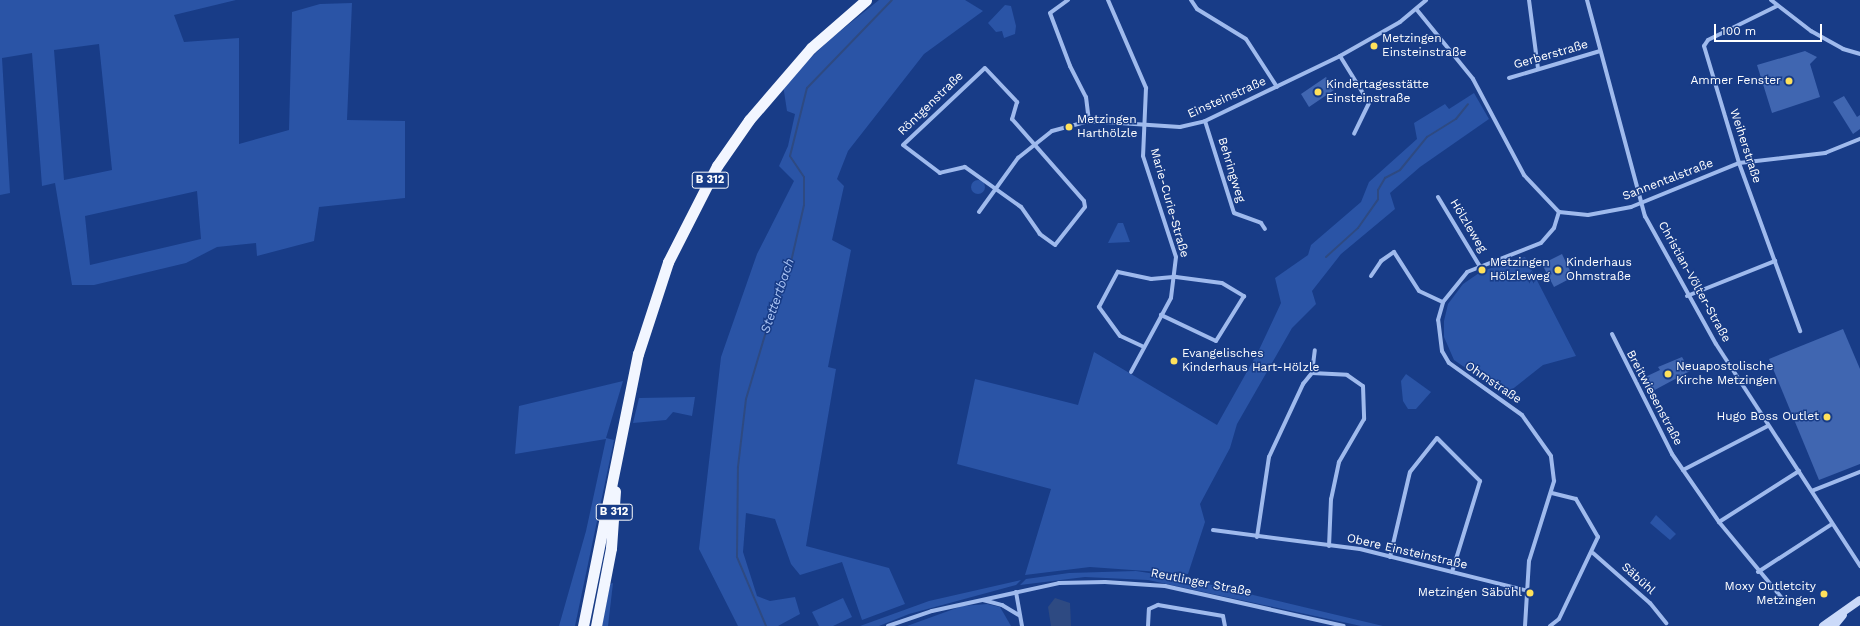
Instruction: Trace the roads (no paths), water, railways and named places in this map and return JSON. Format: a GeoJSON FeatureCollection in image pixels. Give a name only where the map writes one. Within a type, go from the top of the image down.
{"type":"FeatureCollection","features":[{"type":"Feature","properties":{"kind":"highway","name":"B 312"},"geometry":{"type":"LineString","coordinates":[[583,626],[638,354],[668,262],[717,166],[777,85],[811,48],[866,0]]}},
{"type":"Feature","properties":{"kind":"highway","name":"B 312"},"geometry":{"type":"LineString","coordinates":[[596,626],[611,548],[616,460]]}},
{"type":"Feature","properties":{"kind":"main road"},"geometry":{"type":"LineString","coordinates":[[1823,626],[1860,600]]}},
{"type":"Feature","properties":{"kind":"main road"},"geometry":{"type":"LineString","coordinates":[[1834,626],[1842,614]]}},
{"type":"Feature","properties":{"kind":"street"},"geometry":{"type":"LineString","coordinates":[[1068,0],[1050,13],[1070,66],[1086,97],[1089,121]]}},
{"type":"Feature","properties":{"kind":"street","name":"Marie-Curie-Straße"},"geometry":{"type":"LineString","coordinates":[[1108,0],[1146,88],[1143,124],[1143,156],[1172,243],[1176,277],[1171,298],[1131,372]]}},
{"type":"Feature","properties":{"kind":"street"},"geometry":{"type":"LineString","coordinates":[[1191,0],[1198,9],[1246,39],[1276,87]]}},
{"type":"Feature","properties":{"kind":"street","name":"Einsteinstraße"},"geometry":{"type":"LineString","coordinates":[[979,212],[1032,144],[1064,126],[1089,121],[1180,127],[1205,121],[1340,56],[1417,10],[1426,0]]}},
{"type":"Feature","properties":{"kind":"street"},"geometry":{"type":"LineString","coordinates":[[1530,0],[1538,68]]}},
{"type":"Feature","properties":{"kind":"street","name":"Christian-Völter-Straße"},"geometry":{"type":"LineString","coordinates":[[1587,0],[1642,204],[1687,296],[1768,426],[1860,566]]}},
{"type":"Feature","properties":{"kind":"street"},"geometry":{"type":"LineString","coordinates":[[1771,0],[1777,6],[1834,45],[1860,54]]}},
{"type":"Feature","properties":{"kind":"street","name":"Weiherstraße"},"geometry":{"type":"LineString","coordinates":[[1777,6],[1708,40],[1704,46],[1739,163],[1800,331]]}},
{"type":"Feature","properties":{"kind":"street"},"geometry":{"type":"LineString","coordinates":[[1417,10],[1473,79],[1524,176],[1558,212]]}},
{"type":"Feature","properties":{"kind":"street","name":"Gerberstraße"},"geometry":{"type":"LineString","coordinates":[[1509,78],[1538,68],[1600,51]]}},
{"type":"Feature","properties":{"kind":"street"},"geometry":{"type":"LineString","coordinates":[[1340,56],[1369,103],[1354,134]]}},
{"type":"Feature","properties":{"kind":"street","name":"Röntgenstraße"},"geometry":{"type":"LineString","coordinates":[[996,189],[965,167],[940,173],[903,145],[985,68],[1017,102],[1012,119],[1032,144]]}},
{"type":"Feature","properties":{"kind":"street","name":"Behringweg"},"geometry":{"type":"LineString","coordinates":[[1205,121],[1234,213],[1261,223],[1265,229]]}},
{"type":"Feature","properties":{"kind":"street","name":"Sannentalstraße"},"geometry":{"type":"LineString","coordinates":[[1558,212],[1588,216],[1642,204],[1739,163],[1825,153],[1860,139]]}},
{"type":"Feature","properties":{"kind":"street"},"geometry":{"type":"LineString","coordinates":[[996,189],[1021,207],[1040,234],[1055,244],[1061,240],[1086,207],[1069,182],[1032,144]]}},
{"type":"Feature","properties":{"kind":"street","name":"Hölzleweg"},"geometry":{"type":"LineString","coordinates":[[1438,197],[1480,265]]}},
{"type":"Feature","properties":{"kind":"street","name":"Ohmstraße"},"geometry":{"type":"LineString","coordinates":[[1525,626],[1525,590],[1529,561],[1552,493],[1551,456],[1533,427],[1509,405],[1460,373],[1442,351],[1438,328],[1443,302],[1458,281],[1480,265],[1541,243],[1554,228],[1558,212]]}},
{"type":"Feature","properties":{"kind":"street"},"geometry":{"type":"LineString","coordinates":[[1371,276],[1381,261],[1394,252],[1419,291],[1443,302]]}},
{"type":"Feature","properties":{"kind":"street"},"geometry":{"type":"LineString","coordinates":[[1687,296],[1775,261]]}},
{"type":"Feature","properties":{"kind":"street"},"geometry":{"type":"LineString","coordinates":[[1144,347],[1120,336],[1106,320],[1100,307],[1110,284],[1118,272],[1151,279],[1176,277],[1222,283],[1244,296],[1216,341],[1161,315]]}},
{"type":"Feature","properties":{"kind":"street","name":"Breitwiesenstraße"},"geometry":{"type":"LineString","coordinates":[[1612,334],[1613,343],[1683,470],[1758,572],[1786,603]]}},
{"type":"Feature","properties":{"kind":"street"},"geometry":{"type":"LineString","coordinates":[[1257,537],[1269,457],[1312,373],[1316,350]]}},
{"type":"Feature","properties":{"kind":"street"},"geometry":{"type":"LineString","coordinates":[[1312,373],[1347,376],[1364,386],[1364,419],[1339,462],[1333,488],[1329,546]]}},
{"type":"Feature","properties":{"kind":"street"},"geometry":{"type":"LineString","coordinates":[[1683,470],[1768,426]]}},
{"type":"Feature","properties":{"kind":"street"},"geometry":{"type":"LineString","coordinates":[[1390,557],[1410,472],[1437,438],[1480,481],[1452,572]]}},
{"type":"Feature","properties":{"kind":"street"},"geometry":{"type":"LineString","coordinates":[[1720,522],[1799,471]]}},
{"type":"Feature","properties":{"kind":"street"},"geometry":{"type":"LineString","coordinates":[[1812,491],[1860,472]]}},
{"type":"Feature","properties":{"kind":"street"},"geometry":{"type":"LineString","coordinates":[[1550,626],[1559,619],[1593,553],[1598,537],[1576,499],[1552,493]]}},
{"type":"Feature","properties":{"kind":"street"},"geometry":{"type":"LineString","coordinates":[[1758,572],[1832,524]]}},
{"type":"Feature","properties":{"kind":"street","name":"Obere Einsteinstraße"},"geometry":{"type":"LineString","coordinates":[[1213,530],[1329,546],[1390,557],[1525,590]]}},
{"type":"Feature","properties":{"kind":"street","name":"Säbühl"},"geometry":{"type":"LineString","coordinates":[[1593,553],[1645,598],[1666,623]]}},
{"type":"Feature","properties":{"kind":"street","name":"Reutlinger Straße"},"geometry":{"type":"LineString","coordinates":[[888,626],[979,600],[1059,583],[1165,586],[1344,626]]}},
{"type":"Feature","properties":{"kind":"street"},"geometry":{"type":"LineString","coordinates":[[1016,592],[1022,626]]}},
{"type":"Feature","properties":{"kind":"street"},"geometry":{"type":"LineString","coordinates":[[979,600],[1002,604],[1020,616]]}},
{"type":"Feature","properties":{"kind":"street"},"geometry":{"type":"LineString","coordinates":[[1148,626],[1149,609],[1158,605],[1223,616],[1225,626]]}},
{"type":"Feature","properties":{"kind":"waterway","name":"Stettertbach"},"geometry":{"type":"LineString","coordinates":[[766,626],[737,557],[738,467],[746,399],[767,328],[788,275],[804,205],[804,177],[790,156],[807,88],[892,0]]}},
{"type":"Feature","properties":{"kind":"waterway"},"geometry":{"type":"LineString","coordinates":[[1326,257],[1358,228],[1378,199],[1378,190],[1385,178],[1400,170],[1427,137],[1456,119],[1468,104]]}},
{"type":"Feature","properties":{"kind":"place","name":"Metzingen Einsteinstraße"},"geometry":{"type":"Point","coordinates":[1374,46]}},
{"type":"Feature","properties":{"kind":"place","name":"Ammer Fenster"},"geometry":{"type":"Point","coordinates":[1789,81]}},
{"type":"Feature","properties":{"kind":"place","name":"Kindertagesstätte Einsteinstraße"},"geometry":{"type":"Point","coordinates":[1318,92]}},
{"type":"Feature","properties":{"kind":"place","name":"Metzingen Harthölzle"},"geometry":{"type":"Point","coordinates":[1069,127]}},
{"type":"Feature","properties":{"kind":"place","name":"Metzingen Hölzleweg"},"geometry":{"type":"Point","coordinates":[1482,270]}},
{"type":"Feature","properties":{"kind":"place","name":"Kinderhaus Ohmstraße"},"geometry":{"type":"Point","coordinates":[1558,270]}},
{"type":"Feature","properties":{"kind":"place","name":"Evangelisches Kinderhaus Hart-Hölzle"},"geometry":{"type":"Point","coordinates":[1174,361]}},
{"type":"Feature","properties":{"kind":"place","name":"Neuapostolische Kirche Metzingen"},"geometry":{"type":"Point","coordinates":[1668,374]}},
{"type":"Feature","properties":{"kind":"place","name":"Hugo Boss Outlet"},"geometry":{"type":"Point","coordinates":[1827,417]}},
{"type":"Feature","properties":{"kind":"place","name":"Metzingen Säbühl"},"geometry":{"type":"Point","coordinates":[1530,593]}},
{"type":"Feature","properties":{"kind":"place","name":"Moxy Outletcity Metzingen"},"geometry":{"type":"Point","coordinates":[1824,594]}}]}
